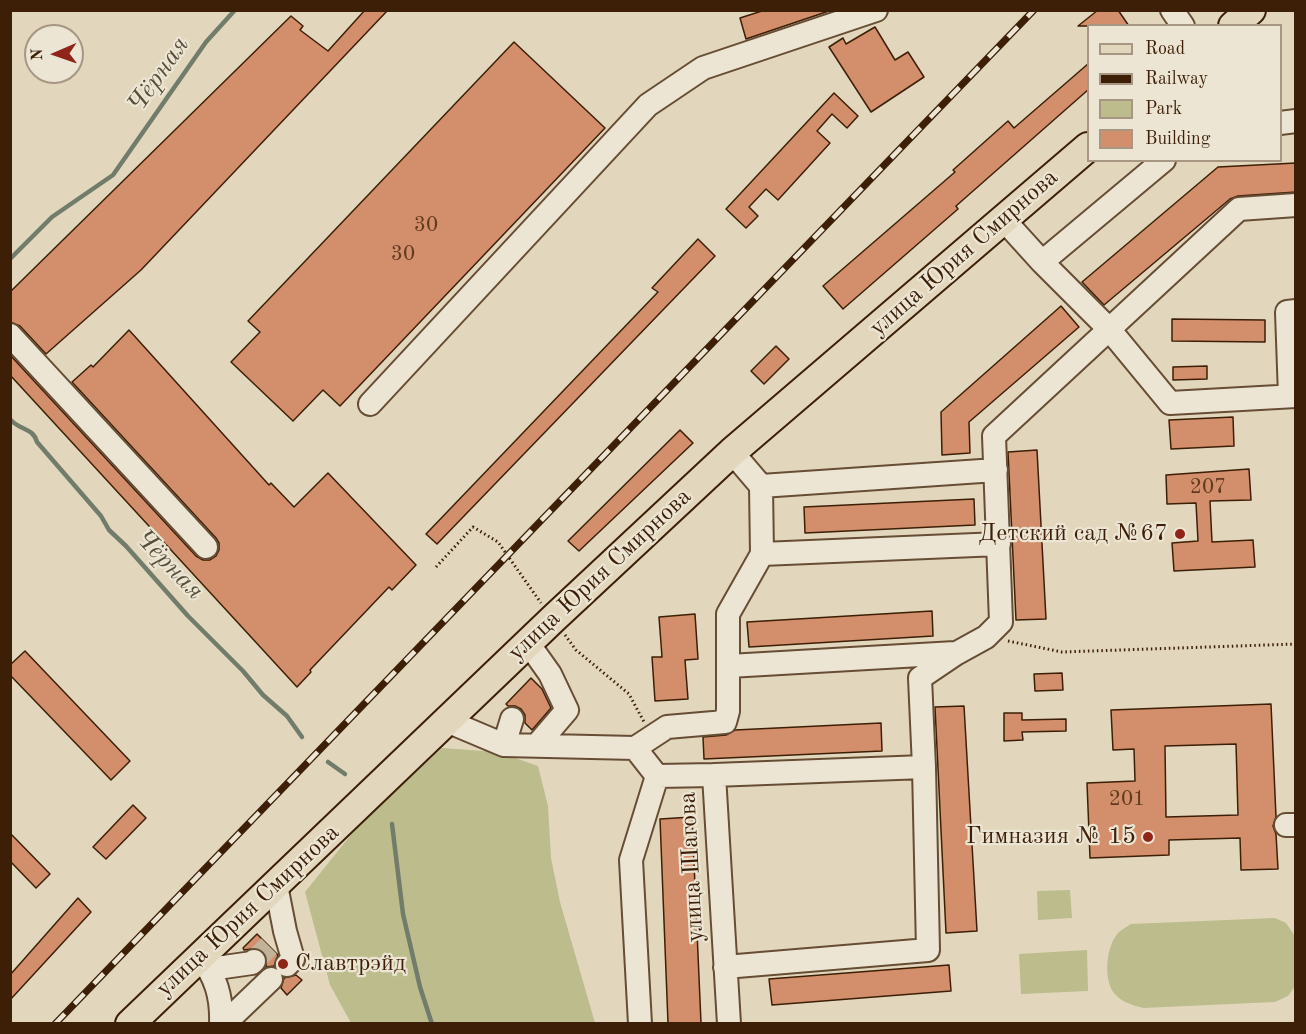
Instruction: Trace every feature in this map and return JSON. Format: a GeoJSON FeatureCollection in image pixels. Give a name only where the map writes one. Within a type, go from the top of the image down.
{"type":"FeatureCollection","features":[{"type":"Feature","properties":{"kind":"main road"},"geometry":{"type":"LineString","coordinates":[[1235,24],[1251,10]]}},
{"type":"Feature","properties":{"kind":"main road","name":"улица Юрия Смирнова"},"geometry":{"type":"LineString","coordinates":[[130,1023],[205,962],[276,885],[528,643],[732,452],[1087,149]]}},
{"type":"Feature","properties":{"kind":"street"},"geometry":{"type":"LineString","coordinates":[[370,404],[648,105],[703,68],[876,10]]}},
{"type":"Feature","properties":{"kind":"street"},"geometry":{"type":"LineString","coordinates":[[1172,10],[1181,24]]}},
{"type":"Feature","properties":{"kind":"street"},"geometry":{"type":"LineString","coordinates":[[1042,262],[1162,162]]}},
{"type":"Feature","properties":{"kind":"street"},"geometry":{"type":"LineString","coordinates":[[725,967],[928,950],[920,678],[986,637],[1001,622],[994,436],[1239,209],[1296,205]]}},
{"type":"Feature","properties":{"kind":"street"},"geometry":{"type":"LineString","coordinates":[[1003,219],[1109,329],[1170,403],[1293,396],[1287,312],[1296,311]]}},
{"type":"Feature","properties":{"kind":"street"},"geometry":{"type":"LineString","coordinates":[[10,336],[206,547]]}},
{"type":"Feature","properties":{"kind":"street"},"geometry":{"type":"LineString","coordinates":[[447,721],[504,745],[635,748],[667,727],[725,722],[729,711],[728,614],[762,554],[761,486],[732,452]]}},
{"type":"Feature","properties":{"kind":"street"},"geometry":{"type":"LineString","coordinates":[[761,486],[996,470]]}},
{"type":"Feature","properties":{"kind":"street"},"geometry":{"type":"LineString","coordinates":[[762,554],[999,544]]}},
{"type":"Feature","properties":{"kind":"street"},"geometry":{"type":"LineString","coordinates":[[528,643],[550,674],[567,710],[537,745]]}},
{"type":"Feature","properties":{"kind":"street"},"geometry":{"type":"LineString","coordinates":[[729,666],[957,653]]}},
{"type":"Feature","properties":{"kind":"street"},"geometry":{"type":"LineString","coordinates":[[504,745],[512,719]]}},
{"type":"Feature","properties":{"kind":"street","name":"улица Шагова"},"geometry":{"type":"LineString","coordinates":[[635,748],[657,776],[714,775],[729,1023]]}},
{"type":"Feature","properties":{"kind":"street"},"geometry":{"type":"LineString","coordinates":[[714,775],[924,767]]}},
{"type":"Feature","properties":{"kind":"street"},"geometry":{"type":"LineString","coordinates":[[640,1023],[631,860],[657,776]]}},
{"type":"Feature","properties":{"kind":"street"},"geometry":{"type":"LineString","coordinates":[[222,1023],[222,1003],[205,962],[252,963],[269,946],[276,885]]}},
{"type":"Feature","properties":{"kind":"street"},"geometry":{"type":"LineString","coordinates":[[222,1023],[293,959],[269,946]]}},
{"type":"Feature","properties":{"kind":"path"},"geometry":{"type":"LineString","coordinates":[[986,637],[1062,652],[1296,645]]}},
{"type":"Feature","properties":{"kind":"green space"},"geometry":{"type":"Polygon","coordinates":[[[442,748],[498,752],[538,766],[548,806],[551,858],[560,902],[595,1023],[351,1023],[330,985],[305,892],[358,826],[442,748]]]}},
{"type":"Feature","properties":{"kind":"green space"},"geometry":{"type":"Polygon","coordinates":[[[1070,890],[1072,918],[1038,920],[1037,891],[1070,890]]]}},
{"type":"Feature","properties":{"kind":"green space"},"geometry":{"type":"Polygon","coordinates":[[[1275,918],[1286,923],[1295,936],[1296,985],[1288,996],[1275,1002],[1143,1008],[1120,999],[1111,987],[1107,971],[1111,945],[1119,932],[1131,924],[1275,918]]]}},
{"type":"Feature","properties":{"kind":"green space"},"geometry":{"type":"Polygon","coordinates":[[[1087,950],[1088,991],[1021,994],[1019,954],[1087,950]]]}},
{"type":"Feature","properties":{"kind":"building"},"geometry":{"type":"Polygon","coordinates":[[[365,10],[388,10],[141,270],[46,354],[20,326],[10,322],[10,292],[291,16],[303,26],[300,30],[328,51],[365,10]]]}},
{"type":"Feature","properties":{"kind":"building"},"geometry":{"type":"Polygon","coordinates":[[[765,10],[832,10],[746,39],[740,18],[765,10]]]}},
{"type":"Feature","properties":{"kind":"building"},"geometry":{"type":"Polygon","coordinates":[[[1098,10],[1118,10],[1128,24],[1087,24],[1087,26],[1078,26],[1098,10]]]}},
{"type":"Feature","properties":{"kind":"building"},"geometry":{"type":"Polygon","coordinates":[[[875,27],[895,60],[908,52],[924,77],[871,112],[829,47],[843,38],[846,44],[875,27]]]}},
{"type":"Feature","properties":{"kind":"building"},"geometry":{"type":"Polygon","coordinates":[[[514,42],[605,128],[340,406],[323,390],[293,421],[231,362],[260,332],[248,321],[514,42]]]}},
{"type":"Feature","properties":{"kind":"building"},"geometry":{"type":"Polygon","coordinates":[[[1087,65],[1087,91],[956,206],[958,209],[843,309],[823,286],[955,172],[953,170],[1008,121],[1014,128],[1087,65]]]}},
{"type":"Feature","properties":{"kind":"building"},"geometry":{"type":"Polygon","coordinates":[[[834,93],[858,116],[847,128],[832,114],[817,131],[830,143],[778,200],[766,189],[749,207],[758,216],[746,228],[726,209],[834,93]]]}},
{"type":"Feature","properties":{"kind":"building"},"geometry":{"type":"Polygon","coordinates":[[[1296,163],[1296,192],[1238,196],[1230,199],[1104,305],[1082,282],[1218,167],[1296,163]]]}},
{"type":"Feature","properties":{"kind":"building"},"geometry":{"type":"Polygon","coordinates":[[[698,239],[715,256],[437,544],[426,534],[658,292],[652,288],[698,239]]]}},
{"type":"Feature","properties":{"kind":"building"},"geometry":{"type":"Polygon","coordinates":[[[1061,306],[1079,327],[969,422],[970,453],[942,455],[941,412],[1061,306]]]}},
{"type":"Feature","properties":{"kind":"building"},"geometry":{"type":"Polygon","coordinates":[[[1172,319],[1265,320],[1265,342],[1172,341],[1172,319]]]}},
{"type":"Feature","properties":{"kind":"building"},"geometry":{"type":"Polygon","coordinates":[[[129,330],[269,485],[271,483],[294,507],[328,473],[416,565],[392,590],[389,587],[310,670],[311,672],[297,687],[10,375],[10,355],[196,556],[203,560],[210,560],[219,550],[216,538],[72,382],[91,365],[93,367],[129,330]]]}},
{"type":"Feature","properties":{"kind":"building"},"geometry":{"type":"Polygon","coordinates":[[[776,346],[789,359],[764,384],[751,371],[776,346]]]}},
{"type":"Feature","properties":{"kind":"building"},"geometry":{"type":"Polygon","coordinates":[[[1207,366],[1207,379],[1173,380],[1173,367],[1207,366]]]}},
{"type":"Feature","properties":{"kind":"building"},"geometry":{"type":"Polygon","coordinates":[[[1233,417],[1234,446],[1171,449],[1169,420],[1233,417]]]}},
{"type":"Feature","properties":{"kind":"building"},"geometry":{"type":"Polygon","coordinates":[[[680,430],[693,443],[579,551],[568,541],[680,430]]]}},
{"type":"Feature","properties":{"kind":"building"},"geometry":{"type":"Polygon","coordinates":[[[1037,450],[1046,619],[1016,620],[1008,452],[1037,450]]]}},
{"type":"Feature","properties":{"kind":"building"},"geometry":{"type":"Polygon","coordinates":[[[1249,469],[1251,500],[1210,501],[1212,542],[1253,540],[1255,567],[1174,571],[1172,543],[1198,541],[1196,503],[1167,504],[1166,475],[1249,469]]]}},
{"type":"Feature","properties":{"kind":"building"},"geometry":{"type":"Polygon","coordinates":[[[974,499],[975,525],[805,533],[804,507],[974,499]]]}},
{"type":"Feature","properties":{"kind":"building"},"geometry":{"type":"Polygon","coordinates":[[[932,611],[933,636],[749,647],[747,622],[932,611]]]}},
{"type":"Feature","properties":{"kind":"building"},"geometry":{"type":"Polygon","coordinates":[[[695,614],[698,659],[685,660],[688,699],[655,701],[652,657],[662,657],[659,617],[695,614]]]}},
{"type":"Feature","properties":{"kind":"building"},"geometry":{"type":"Polygon","coordinates":[[[25,651],[130,761],[111,780],[10,675],[10,665],[25,651]]]}},
{"type":"Feature","properties":{"kind":"building"},"geometry":{"type":"Polygon","coordinates":[[[1062,673],[1063,690],[1035,691],[1034,674],[1062,673]]]}},
{"type":"Feature","properties":{"kind":"building"},"geometry":{"type":"Polygon","coordinates":[[[531,678],[542,689],[551,708],[532,730],[525,723],[525,715],[521,709],[506,704],[531,678]]]}},
{"type":"Feature","properties":{"kind":"building"},"geometry":{"type":"Polygon","coordinates":[[[1271,704],[1276,817],[1273,826],[1276,834],[1278,869],[1241,870],[1240,838],[1169,840],[1169,855],[1090,858],[1087,783],[1135,781],[1134,749],[1113,750],[1111,710],[1271,704]],[[1236,744],[1165,746],[1166,817],[1238,815],[1236,744]]]}},
{"type":"Feature","properties":{"kind":"building"},"geometry":{"type":"Polygon","coordinates":[[[964,706],[977,931],[946,933],[935,707],[964,706]]]}},
{"type":"Feature","properties":{"kind":"building"},"geometry":{"type":"Polygon","coordinates":[[[1004,713],[1022,713],[1022,720],[1066,719],[1066,731],[1022,732],[1023,740],[1004,741],[1004,713]]]}},
{"type":"Feature","properties":{"kind":"building"},"geometry":{"type":"Polygon","coordinates":[[[881,723],[882,751],[704,759],[703,737],[726,735],[735,730],[881,723]]]}},
{"type":"Feature","properties":{"kind":"building"},"geometry":{"type":"Polygon","coordinates":[[[133,805],[146,818],[106,859],[93,847],[133,805]]]}},
{"type":"Feature","properties":{"kind":"building"},"geometry":{"type":"Polygon","coordinates":[[[692,817],[701,1023],[668,1023],[660,819],[692,817]]]}},
{"type":"Feature","properties":{"kind":"building"},"geometry":{"type":"Polygon","coordinates":[[[10,833],[50,874],[36,888],[10,861],[10,833]]]}},
{"type":"Feature","properties":{"kind":"building"},"geometry":{"type":"Polygon","coordinates":[[[78,898],[91,912],[10,1000],[10,975],[78,898]]]}},
{"type":"Feature","properties":{"kind":"building"},"geometry":{"type":"Polygon","coordinates":[[[257,934],[278,955],[274,966],[266,967],[267,957],[258,948],[244,950],[243,948],[257,934]]]}},
{"type":"Feature","properties":{"kind":"building"},"geometry":{"type":"Polygon","coordinates":[[[949,965],[951,991],[772,1005],[769,979],[949,965]]]}},
{"type":"Feature","properties":{"kind":"building"},"geometry":{"type":"Polygon","coordinates":[[[296,975],[302,980],[287,995],[281,988],[284,978],[296,975]]]}},
{"type":"Feature","properties":{"kind":"waterway","name":"Чёрная"},"geometry":{"type":"LineString","coordinates":[[10,259],[52,217],[113,175],[206,42],[235,10]]}},
{"type":"Feature","properties":{"kind":"waterway","name":"Чёрная"},"geometry":{"type":"LineString","coordinates":[[10,419],[35,437],[101,516],[109,530],[263,695],[287,716],[302,737]]}},
{"type":"Feature","properties":{"kind":"waterway","name":"Чёрная"},"geometry":{"type":"LineString","coordinates":[[328,762],[345,774]]}},
{"type":"Feature","properties":{"kind":"waterway","name":"Чёрная"},"geometry":{"type":"LineString","coordinates":[[392,824],[403,914],[420,987],[432,1024]]}},
{"type":"Feature","properties":{"kind":"tunnel"},"geometry":{"type":"LineString","coordinates":[[254,961],[269,946]]}},
{"type":"Feature","properties":{"kind":"railway"},"geometry":{"type":"LineString","coordinates":[[55,1024],[1034,10]]}},
{"type":"Feature","properties":{"kind":"place","name":"Детский сад №67"},"geometry":{"type":"Point","coordinates":[1180,534]}},
{"type":"Feature","properties":{"kind":"place","name":"Гимназия № 15"},"geometry":{"type":"Point","coordinates":[1148,837]}},
{"type":"Feature","properties":{"kind":"place","name":"Славтрэйд"},"geometry":{"type":"Point","coordinates":[283,964]}}]}
